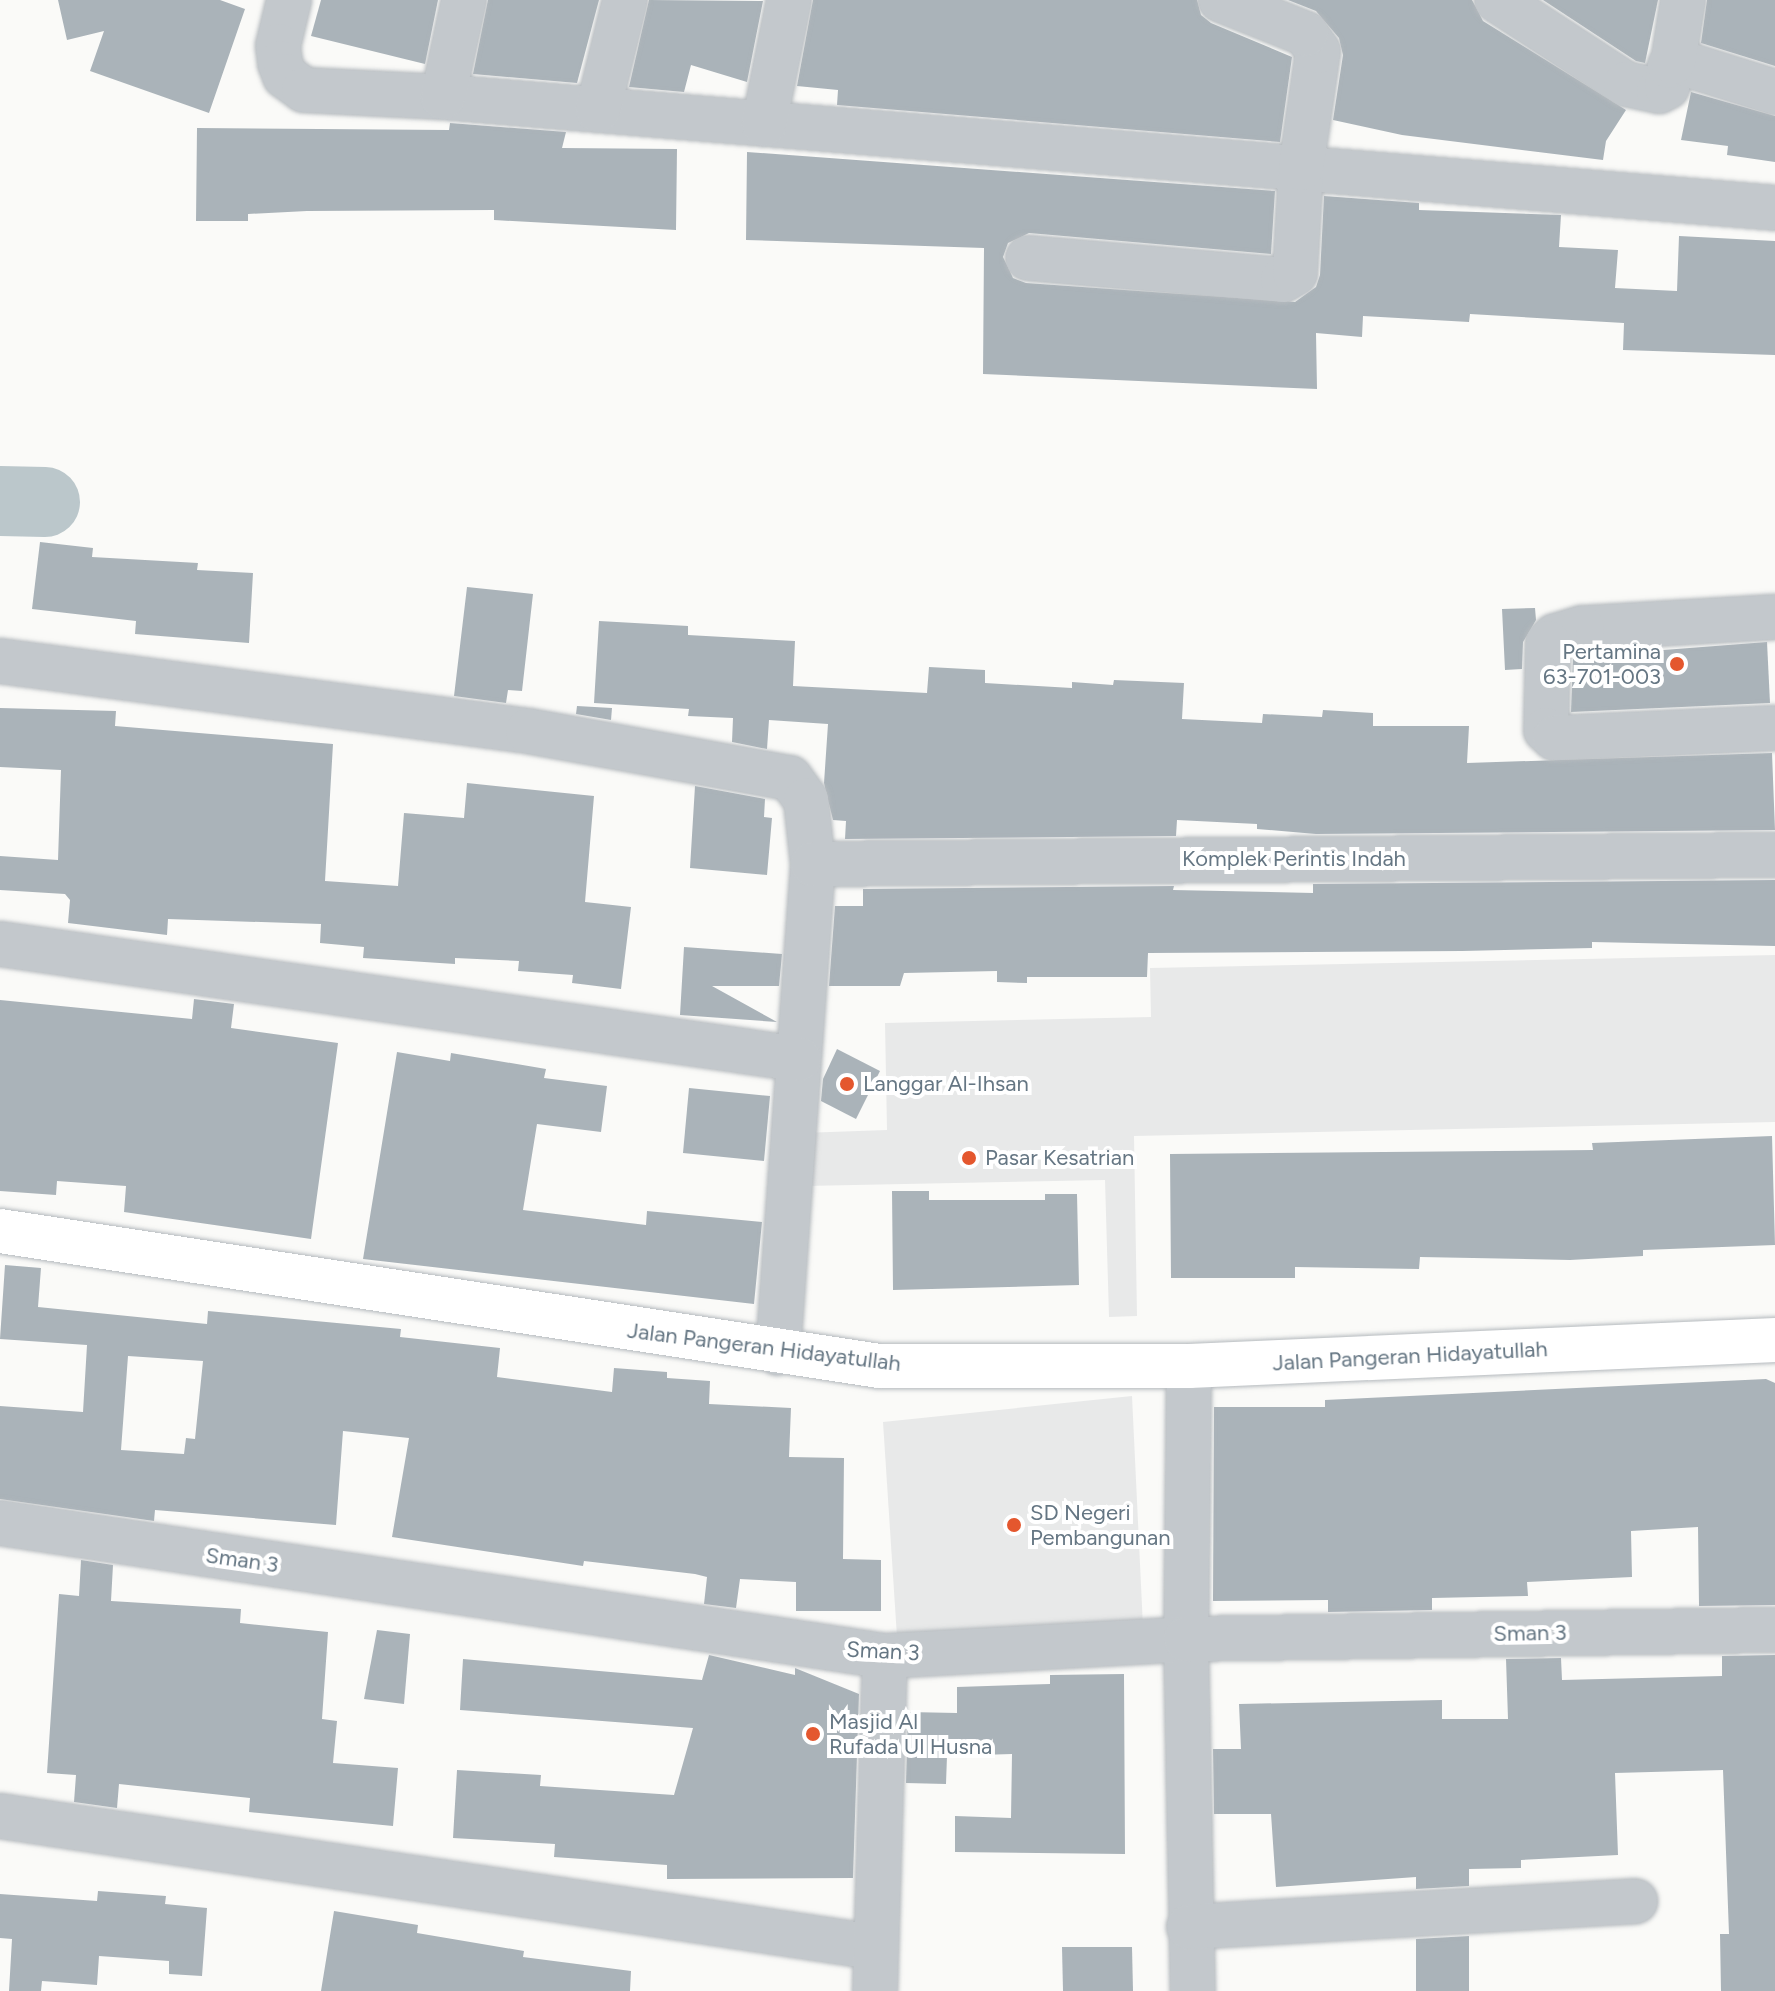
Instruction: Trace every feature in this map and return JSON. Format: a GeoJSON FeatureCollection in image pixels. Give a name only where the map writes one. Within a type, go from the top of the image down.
{"type":"FeatureCollection","features":[{"type":"Feature","properties":{"kind":"main road","name":"Jalan Pangeran Hidayatullah"},"geometry":{"type":"LineString","coordinates":[[0,1231],[778,1353],[879,1366],[1189,1366],[1775,1340]]}},
{"type":"Feature","properties":{"kind":"street"},"geometry":{"type":"LineString","coordinates":[[289,0],[278,46],[280,63],[293,84],[304,90],[443,97],[1775,208]]}},
{"type":"Feature","properties":{"kind":"street"},"geometry":{"type":"LineString","coordinates":[[443,97],[464,0]]}},
{"type":"Feature","properties":{"kind":"street"},"geometry":{"type":"LineString","coordinates":[[598,110],[625,0]]}},
{"type":"Feature","properties":{"kind":"street"},"geometry":{"type":"LineString","coordinates":[[764,124],[789,0]]}},
{"type":"Feature","properties":{"kind":"street"},"geometry":{"type":"LineString","coordinates":[[1028,258],[1290,279],[1298,264],[1301,168],[1320,60],[1314,41],[1221,0]]}},
{"type":"Feature","properties":{"kind":"street"},"geometry":{"type":"LineString","coordinates":[[1497,0],[1626,84],[1659,91],[1667,87],[1683,0]]}},
{"type":"Feature","properties":{"kind":"street"},"geometry":{"type":"LineString","coordinates":[[1673,62],[1775,92]]}},
{"type":"Feature","properties":{"kind":"street"},"geometry":{"type":"LineString","coordinates":[[1775,617],[1582,628],[1555,636],[1548,643],[1546,730],[1555,738],[1775,728]]}},
{"type":"Feature","properties":{"kind":"street"},"geometry":{"type":"LineString","coordinates":[[0,661],[528,731],[790,778],[806,800],[813,864],[778,1353]]}},
{"type":"Feature","properties":{"kind":"street","name":"Komplek Perintis Indah"},"geometry":{"type":"LineString","coordinates":[[813,864],[1775,855]]}},
{"type":"Feature","properties":{"kind":"street"},"geometry":{"type":"LineString","coordinates":[[0,944],[799,1059]]}},
{"type":"Feature","properties":{"kind":"street"},"geometry":{"type":"LineString","coordinates":[[1189,1366],[1186,1639],[1189,1927],[1193,1991]]}},
{"type":"Feature","properties":{"kind":"street","name":"Sman 3"},"geometry":{"type":"LineString","coordinates":[[0,1523],[885,1656],[1186,1639],[1775,1630]]}},
{"type":"Feature","properties":{"kind":"street"},"geometry":{"type":"LineString","coordinates":[[875,1991],[885,1656]]}},
{"type":"Feature","properties":{"kind":"street"},"geometry":{"type":"LineString","coordinates":[[0,1816],[874,1947]]}},
{"type":"Feature","properties":{"kind":"street"},"geometry":{"type":"LineString","coordinates":[[1189,1927],[1635,1901]]}},
{"type":"Feature","properties":{"kind":"shaded area","name":"Pasar Kesatrian"},"geometry":{"type":"Polygon","coordinates":[[[1775,955],[1775,1122],[1134,1136],[1137,1316],[1109,1317],[1105,1180],[804,1186],[802,1133],[887,1130],[885,1023],[1151,1017],[1150,968],[1775,955]]]}},
{"type":"Feature","properties":{"kind":"shaded area","name":"SD Negeri Pembangunan"},"geometry":{"type":"Polygon","coordinates":[[[1132,1396],[1143,1627],[897,1637],[883,1422],[1132,1396]]]}},
{"type":"Feature","properties":{"kind":"building"},"geometry":{"type":"Polygon","coordinates":[[[58,0],[220,0],[245,9],[209,113],[90,71],[104,31],[67,40],[58,0]]]}},
{"type":"Feature","properties":{"kind":"building"},"geometry":{"type":"Polygon","coordinates":[[[321,0],[438,0],[425,64],[311,36],[321,0]]]}},
{"type":"Feature","properties":{"kind":"building"},"geometry":{"type":"Polygon","coordinates":[[[488,0],[599,0],[577,83],[473,74],[488,0]]]}},
{"type":"Feature","properties":{"kind":"building"},"geometry":{"type":"Polygon","coordinates":[[[649,0],[763,1],[747,82],[691,65],[684,92],[629,87],[649,0]]]}},
{"type":"Feature","properties":{"kind":"building"},"geometry":{"type":"Polygon","coordinates":[[[813,0],[1197,0],[1201,15],[1211,23],[1292,57],[1280,142],[837,105],[838,90],[797,86],[813,0]]]}},
{"type":"Feature","properties":{"kind":"building"},"geometry":{"type":"Polygon","coordinates":[[[1288,0],[1472,0],[1483,21],[1626,110],[1606,141],[1603,160],[1402,135],[1333,120],[1343,55],[1339,38],[1316,11],[1288,0]]]}},
{"type":"Feature","properties":{"kind":"building"},"geometry":{"type":"Polygon","coordinates":[[[1543,0],[1658,0],[1645,63],[1636,61],[1543,0]]]}},
{"type":"Feature","properties":{"kind":"building"},"geometry":{"type":"Polygon","coordinates":[[[1707,0],[1775,0],[1775,66],[1701,43],[1707,0]]]}},
{"type":"Feature","properties":{"kind":"building"},"geometry":{"type":"Polygon","coordinates":[[[1691,92],[1775,116],[1775,162],[1727,155],[1728,146],[1681,140],[1691,92]]]}},
{"type":"Feature","properties":{"kind":"building"},"geometry":{"type":"Polygon","coordinates":[[[450,123],[566,132],[562,148],[677,149],[676,230],[494,220],[494,210],[307,211],[248,214],[248,221],[196,221],[197,128],[449,130],[450,123]]]}},
{"type":"Feature","properties":{"kind":"building"},"geometry":{"type":"Polygon","coordinates":[[[747,152],[1275,191],[1271,254],[1029,233],[1008,243],[1003,257],[1013,278],[1026,283],[1295,302],[1316,287],[1320,275],[1324,196],[1419,203],[1419,210],[1561,215],[1559,247],[1618,250],[1615,288],[1677,291],[1679,236],[1775,241],[1775,355],[1623,350],[1624,323],[1470,314],[1469,322],[1363,316],[1362,337],[1316,333],[1317,389],[983,374],[984,248],[746,240],[747,152]]]}},
{"type":"Feature","properties":{"kind":"building"},"geometry":{"type":"Polygon","coordinates":[[[40,542],[93,548],[92,557],[198,563],[197,570],[253,573],[249,643],[135,634],[136,621],[32,609],[40,542]]]}},
{"type":"Feature","properties":{"kind":"building"},"geometry":{"type":"Polygon","coordinates":[[[467,587],[533,594],[522,691],[508,690],[506,703],[454,696],[467,587]]]}},
{"type":"Feature","properties":{"kind":"building"},"geometry":{"type":"Polygon","coordinates":[[[1535,608],[1536,620],[1523,642],[1522,669],[1505,670],[1502,609],[1535,608]]]}},
{"type":"Feature","properties":{"kind":"building"},"geometry":{"type":"Polygon","coordinates":[[[599,621],[688,626],[688,635],[795,641],[793,686],[927,693],[929,667],[985,670],[985,683],[1072,688],[1072,682],[1113,685],[1114,680],[1184,683],[1182,719],[1262,723],[1263,714],[1322,717],[1323,710],[1373,713],[1373,726],[1469,726],[1467,763],[1772,753],[1775,830],[1316,834],[1257,829],[1257,824],[1177,820],[1176,836],[845,839],[846,821],[833,820],[824,783],[828,724],[769,720],[767,749],[732,742],[733,718],[688,716],[689,709],[594,703],[599,621]]]}},
{"type":"Feature","properties":{"kind":"building"},"geometry":{"type":"Polygon","coordinates":[[[1767,642],[1770,703],[1571,712],[1573,657],[1767,642]]]}},
{"type":"Feature","properties":{"kind":"building"},"geometry":{"type":"Polygon","coordinates":[[[577,706],[612,708],[611,720],[576,714],[577,706]]]}},
{"type":"Feature","properties":{"kind":"building"},"geometry":{"type":"Polygon","coordinates":[[[0,708],[116,711],[115,726],[333,744],[325,881],[398,886],[404,813],[464,818],[467,783],[594,796],[585,902],[631,907],[621,989],[572,983],[573,975],[518,971],[519,961],[455,958],[455,964],[363,958],[364,947],[320,943],[321,924],[168,919],[167,935],[68,923],[70,900],[65,894],[0,890],[0,856],[58,860],[61,770],[0,767],[0,708]]]}},
{"type":"Feature","properties":{"kind":"building"},"geometry":{"type":"Polygon","coordinates":[[[695,786],[765,799],[764,817],[772,818],[767,875],[690,868],[695,786]]]}},
{"type":"Feature","properties":{"kind":"building"},"geometry":{"type":"Polygon","coordinates":[[[1775,880],[1775,946],[1592,942],[1592,948],[1148,953],[1147,977],[1027,977],[1027,983],[997,982],[997,971],[904,973],[900,986],[829,986],[835,906],[863,906],[863,889],[1174,886],[1173,890],[1313,893],[1313,884],[1775,880]]]}},
{"type":"Feature","properties":{"kind":"building"},"geometry":{"type":"Polygon","coordinates":[[[684,947],[782,954],[779,986],[712,986],[777,1022],[680,1015],[684,947]]]}},
{"type":"Feature","properties":{"kind":"building"},"geometry":{"type":"Polygon","coordinates":[[[194,999],[234,1004],[231,1028],[338,1043],[311,1239],[124,1212],[126,1186],[57,1181],[56,1195],[0,1191],[0,1000],[192,1019],[194,999]]]}},
{"type":"Feature","properties":{"kind":"building","name":"Langgar Al-Ihsan"},"geometry":{"type":"Polygon","coordinates":[[[837,1049],[880,1071],[856,1119],[821,1101],[823,1079],[837,1049]]]}},
{"type":"Feature","properties":{"kind":"building"},"geometry":{"type":"Polygon","coordinates":[[[397,1052],[450,1061],[451,1053],[546,1069],[544,1078],[607,1086],[601,1132],[537,1124],[523,1210],[646,1225],[647,1211],[762,1222],[754,1304],[363,1259],[397,1052]]]}},
{"type":"Feature","properties":{"kind":"building"},"geometry":{"type":"Polygon","coordinates":[[[689,1088],[770,1096],[764,1161],[683,1153],[689,1088]]]}},
{"type":"Feature","properties":{"kind":"building"},"geometry":{"type":"Polygon","coordinates":[[[1772,1136],[1775,1245],[1643,1250],[1643,1256],[1570,1260],[1420,1257],[1419,1269],[1295,1267],[1295,1278],[1171,1278],[1170,1154],[1593,1150],[1592,1143],[1772,1136]]]}},
{"type":"Feature","properties":{"kind":"building"},"geometry":{"type":"Polygon","coordinates":[[[892,1191],[929,1191],[929,1200],[1045,1200],[1045,1194],[1077,1194],[1079,1285],[893,1290],[892,1191]]]}},
{"type":"Feature","properties":{"kind":"building"},"geometry":{"type":"Polygon","coordinates":[[[5,1265],[41,1268],[38,1307],[207,1324],[208,1311],[401,1329],[400,1337],[500,1348],[497,1377],[612,1392],[614,1368],[667,1372],[667,1378],[710,1381],[709,1404],[791,1408],[789,1457],[844,1458],[843,1559],[881,1560],[881,1611],[796,1611],[796,1582],[740,1579],[736,1608],[704,1604],[707,1577],[695,1574],[584,1561],[583,1566],[392,1537],[409,1438],[343,1431],[336,1525],[155,1510],[154,1521],[0,1499],[0,1406],[83,1412],[87,1345],[0,1339],[5,1265]],[[128,1356],[121,1450],[184,1454],[186,1438],[195,1439],[203,1361],[128,1356]]]}},
{"type":"Feature","properties":{"kind":"building"},"geometry":{"type":"Polygon","coordinates":[[[1766,1379],[1775,1383],[1775,1605],[1699,1606],[1698,1527],[1631,1531],[1632,1577],[1527,1582],[1528,1596],[1432,1598],[1432,1610],[1328,1612],[1328,1600],[1213,1601],[1214,1407],[1325,1407],[1325,1400],[1766,1379]]]}},
{"type":"Feature","properties":{"kind":"building"},"geometry":{"type":"Polygon","coordinates":[[[81,1560],[113,1565],[111,1601],[241,1609],[240,1623],[328,1632],[322,1719],[337,1721],[333,1763],[398,1768],[393,1826],[249,1812],[250,1798],[119,1784],[117,1808],[74,1802],[76,1775],[47,1773],[59,1594],[79,1596],[81,1560]]]}},
{"type":"Feature","properties":{"kind":"building"},"geometry":{"type":"Polygon","coordinates":[[[377,1630],[410,1634],[404,1704],[364,1699],[377,1630]]]}},
{"type":"Feature","properties":{"kind":"building"},"geometry":{"type":"Polygon","coordinates":[[[709,1655],[795,1675],[795,1668],[859,1694],[853,1878],[667,1879],[667,1865],[554,1857],[555,1844],[453,1838],[457,1770],[541,1775],[540,1786],[674,1795],[693,1728],[460,1710],[463,1659],[702,1680],[709,1655]]]}},
{"type":"Feature","properties":{"kind":"building"},"geometry":{"type":"Polygon","coordinates":[[[1775,1655],[1775,1991],[1721,1991],[1720,1934],[1729,1934],[1723,1770],[1615,1773],[1618,1855],[1521,1860],[1521,1868],[1469,1869],[1469,1886],[1416,1889],[1416,1877],[1276,1887],[1271,1814],[1214,1814],[1213,1749],[1241,1749],[1239,1704],[1442,1700],[1442,1719],[1508,1719],[1506,1659],[1561,1658],[1562,1680],[1722,1676],[1722,1656],[1775,1655]]]}},
{"type":"Feature","properties":{"kind":"building"},"geometry":{"type":"Polygon","coordinates":[[[1124,1674],[1125,1854],[955,1852],[955,1816],[1011,1818],[1012,1754],[947,1756],[946,1784],[906,1783],[908,1712],[957,1713],[957,1687],[1050,1684],[1050,1675],[1124,1674]]]}},
{"type":"Feature","properties":{"kind":"building"},"geometry":{"type":"Polygon","coordinates":[[[98,1891],[166,1896],[165,1904],[207,1908],[202,1976],[169,1974],[169,1961],[99,1956],[97,1985],[42,1981],[41,1991],[9,1991],[12,1939],[0,1938],[0,1894],[97,1901],[98,1891]]]}},
{"type":"Feature","properties":{"kind":"building"},"geometry":{"type":"Polygon","coordinates":[[[334,1911],[418,1925],[417,1933],[524,1951],[523,1957],[631,1971],[630,1991],[321,1991],[334,1911]]]}},
{"type":"Feature","properties":{"kind":"building"},"geometry":{"type":"Polygon","coordinates":[[[1469,1936],[1469,1991],[1416,1991],[1416,1939],[1469,1936]]]}},
{"type":"Feature","properties":{"kind":"building"},"geometry":{"type":"Polygon","coordinates":[[[1062,1947],[1132,1947],[1133,1991],[1063,1991],[1062,1947]]]}},
{"type":"Feature","properties":{"kind":"waterway"},"geometry":{"type":"LineString","coordinates":[[0,501],[45,502]]}},
{"type":"Feature","properties":{"kind":"place","name":"Pertamina 63-701-003"},"geometry":{"type":"Point","coordinates":[1677,664]}},
{"type":"Feature","properties":{"kind":"place","name":"Langgar Al-Ihsan"},"geometry":{"type":"Point","coordinates":[847,1084]}},
{"type":"Feature","properties":{"kind":"place","name":"Pasar Kesatrian"},"geometry":{"type":"Point","coordinates":[969,1158]}},
{"type":"Feature","properties":{"kind":"place","name":"SD Negeri Pembangunan"},"geometry":{"type":"Point","coordinates":[1014,1525]}},
{"type":"Feature","properties":{"kind":"place","name":"Masjid Al Rufada Ul Husna"},"geometry":{"type":"Point","coordinates":[813,1734]}}]}
